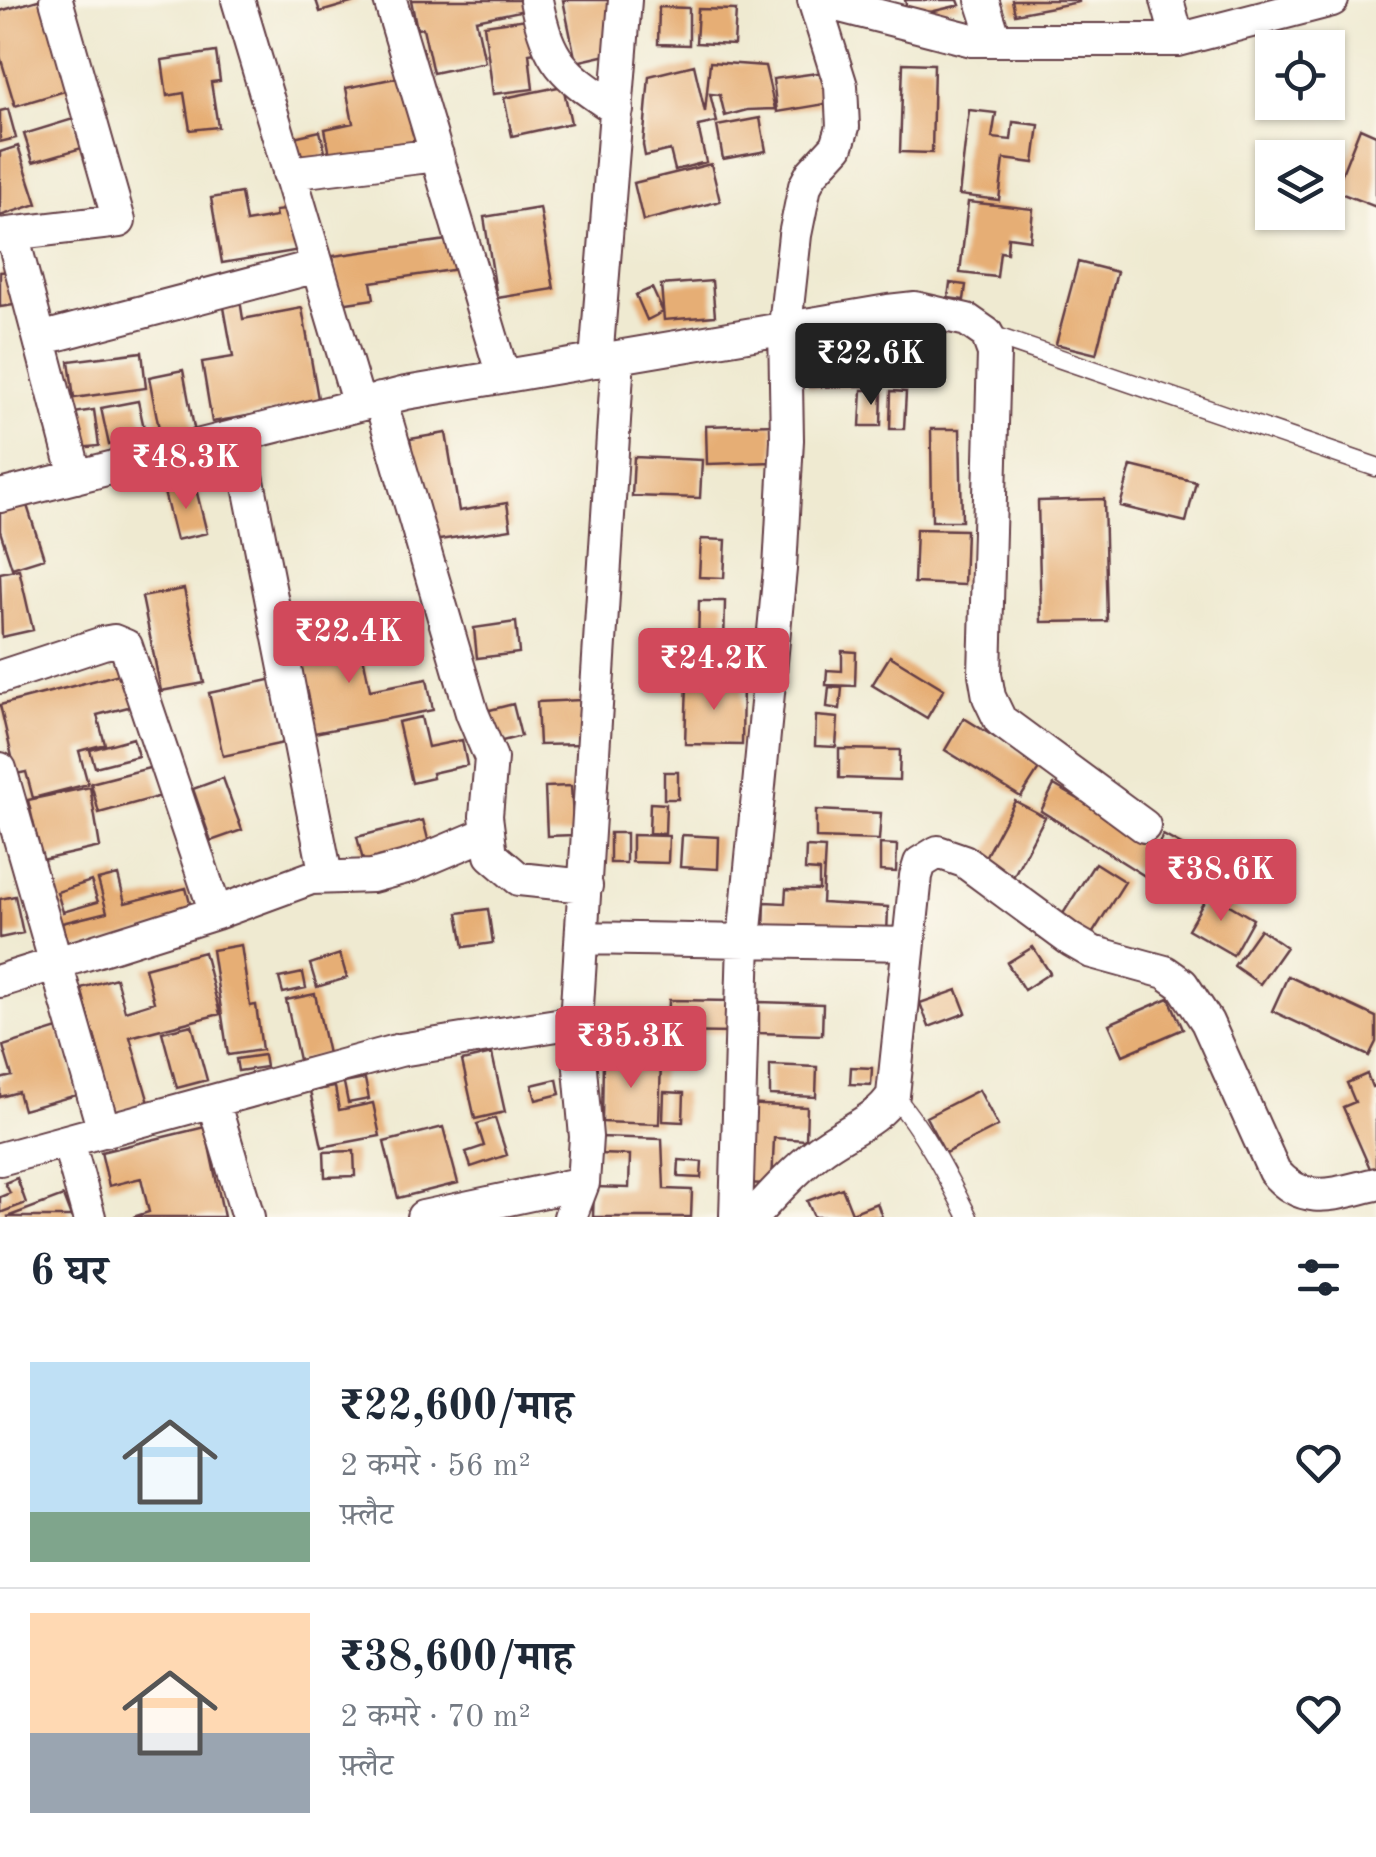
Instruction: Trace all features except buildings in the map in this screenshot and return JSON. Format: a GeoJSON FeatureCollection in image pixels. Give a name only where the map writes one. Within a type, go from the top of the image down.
{"type":"FeatureCollection","features":[{"type":"Feature","properties":{"kind":"street"},"geometry":{"type":"LineString","coordinates":[[56,0],[119,220],[6,234],[40,339],[76,477]]}},
{"type":"Feature","properties":{"kind":"street"},"geometry":{"type":"LineString","coordinates":[[238,0],[317,266],[369,402],[472,713],[491,758],[486,816],[491,854],[519,879],[586,886]]}},
{"type":"Feature","properties":{"kind":"street"},"geometry":{"type":"LineString","coordinates":[[390,0],[503,376]]}},
{"type":"Feature","properties":{"kind":"street"},"geometry":{"type":"LineString","coordinates":[[536,0],[543,35],[552,55],[577,83],[617,110]]}},
{"type":"Feature","properties":{"kind":"street"},"geometry":{"type":"LineString","coordinates":[[570,1217],[582,1182],[586,1137],[576,1022],[586,886],[617,110],[625,0]]}},
{"type":"Feature","properties":{"kind":"street"},"geometry":{"type":"LineString","coordinates":[[815,0],[972,40],[1178,40],[1328,0]]}},
{"type":"Feature","properties":{"kind":"street"},"geometry":{"type":"LineString","coordinates":[[736,1217],[744,940],[780,569],[787,440],[785,326],[795,235],[806,186],[812,173],[838,146],[843,127],[841,86],[815,0]]}},
{"type":"Feature","properties":{"kind":"street"},"geometry":{"type":"LineString","coordinates":[[982,0],[995,40]]}},
{"type":"Feature","properties":{"kind":"street"},"geometry":{"type":"LineString","coordinates":[[1167,0],[1178,40]]}},
{"type":"Feature","properties":{"kind":"street"},"geometry":{"type":"LineString","coordinates":[[289,173],[437,156]]}},
{"type":"Feature","properties":{"kind":"street"},"geometry":{"type":"LineString","coordinates":[[40,339],[317,266]]}},
{"type":"Feature","properties":{"kind":"street"},"geometry":{"type":"LineString","coordinates":[[0,496],[369,402],[503,376],[785,326],[915,308],[966,320],[987,334],[995,368],[985,674],[989,697],[1000,720],[1020,737],[1144,826]]}},
{"type":"Feature","properties":{"kind":"street"},"geometry":{"type":"LineString","coordinates":[[239,436],[326,876]]}},
{"type":"Feature","properties":{"kind":"street"},"geometry":{"type":"LineString","coordinates":[[0,678],[103,643],[114,641],[126,646],[216,913]]}},
{"type":"Feature","properties":{"kind":"street"},"geometry":{"type":"LineString","coordinates":[[0,769],[104,1131]]}},
{"type":"Feature","properties":{"kind":"street"},"geometry":{"type":"LineString","coordinates":[[0,981],[216,913],[290,884],[326,876],[390,872],[488,833]]}},
{"type":"Feature","properties":{"kind":"street"},"geometry":{"type":"LineString","coordinates":[[752,1217],[796,1170],[879,1112],[893,1096],[920,863],[938,852],[964,861],[1092,952],[1165,972],[1182,984],[1207,1022],[1274,1171],[1287,1186],[1305,1194],[1324,1195],[1376,1184]]}},
{"type":"Feature","properties":{"kind":"street"},"geometry":{"type":"LineString","coordinates":[[582,938],[908,944]]}},
{"type":"Feature","properties":{"kind":"street"},"geometry":{"type":"LineString","coordinates":[[0,1159],[400,1050],[576,1022]]}},
{"type":"Feature","properties":{"kind":"street"},"geometry":{"type":"LineString","coordinates":[[214,1101],[248,1217]]}},
{"type":"Feature","properties":{"kind":"street"},"geometry":{"type":"LineString","coordinates":[[68,1140],[89,1217]]}},
{"type":"Feature","properties":{"kind":"street"},"geometry":{"type":"LineString","coordinates":[[424,1217],[582,1182]]}},
{"type":"Feature","properties":{"kind":"lane"},"geometry":{"type":"LineString","coordinates":[[987,334],[1376,467]]}},
{"type":"Feature","properties":{"kind":"lane"},"geometry":{"type":"LineString","coordinates":[[893,1096],[912,1117],[968,1217]]}}]}
